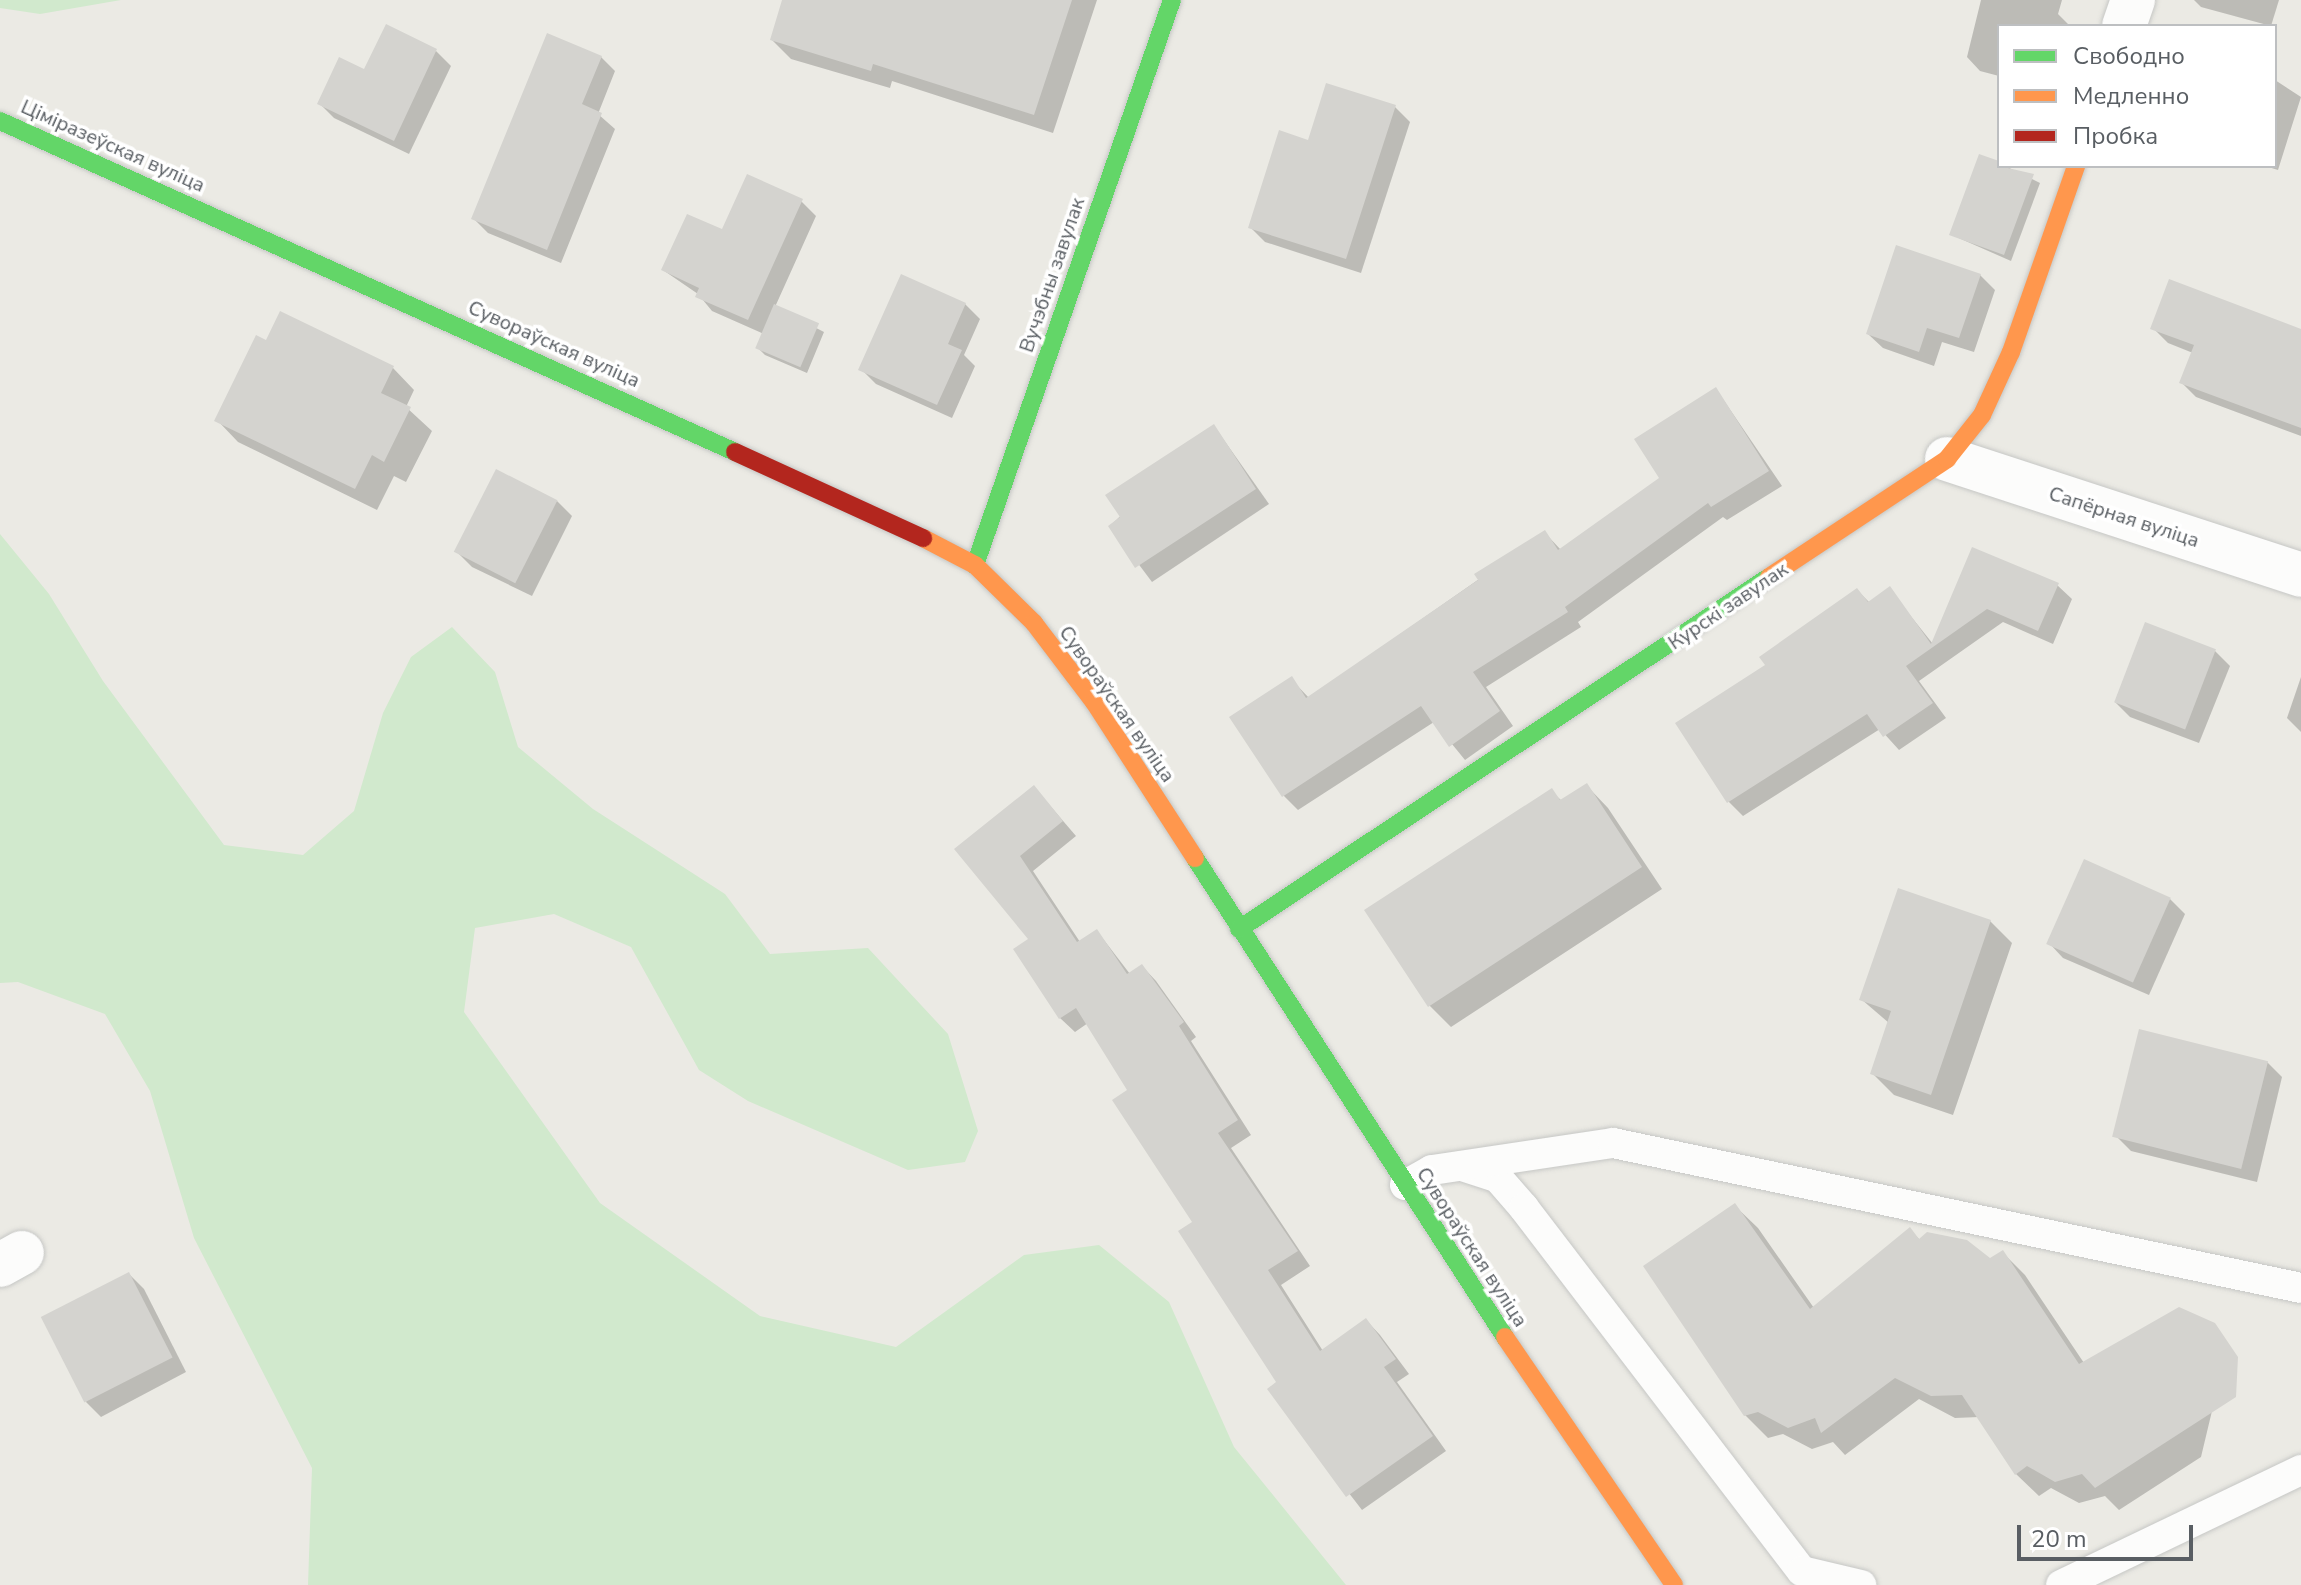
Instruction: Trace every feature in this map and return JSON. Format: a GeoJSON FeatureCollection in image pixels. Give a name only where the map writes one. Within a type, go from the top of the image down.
{"type":"FeatureCollection","features":[{"type":"Feature","properties":{"kind":"main road","name":"Вучэбны завулак"},"geometry":{"type":"LineString","coordinates":[[975,565],[1172,0]]}},
{"type":"Feature","properties":{"kind":"main road","name":"Ціміразеўская вуліца"},"geometry":{"type":"LineString","coordinates":[[0,121],[208,212]]}},
{"type":"Feature","properties":{"kind":"main road","name":"Курскі завулак"},"geometry":{"type":"LineString","coordinates":[[1239,929],[1947,459],[1982,415],[2011,352],[2075,168]]}},
{"type":"Feature","properties":{"kind":"main road","name":"Сувораўская вуліца"},"geometry":{"type":"LineString","coordinates":[[208,212],[881,517],[975,565],[1034,623],[1094,702],[1405,1185],[1674,1585]]}},
{"type":"Feature","properties":{"kind":"street"},"geometry":{"type":"LineString","coordinates":[[2125,24],[2133,0]]}},
{"type":"Feature","properties":{"kind":"street","name":"Сапёрная вуліца"},"geometry":{"type":"LineString","coordinates":[[1947,459],[2301,575]]}},
{"type":"Feature","properties":{"kind":"lane"},"geometry":{"type":"LineString","coordinates":[[1405,1185],[1432,1170],[1613,1143],[2301,1288]]}},
{"type":"Feature","properties":{"kind":"lane"},"geometry":{"type":"LineString","coordinates":[[1460,1166],[1498,1178],[1515,1198],[1802,1571],[1861,1585]]}},
{"type":"Feature","properties":{"kind":"lane"},"geometry":{"type":"LineString","coordinates":[[2061,1585],[2301,1470]]}},
{"type":"Feature","properties":{"kind":"green space"},"geometry":{"type":"Polygon","coordinates":[[[0,0],[121,0],[40,14],[0,8],[0,0]]]}},
{"type":"Feature","properties":{"kind":"green space"},"geometry":{"type":"Polygon","coordinates":[[[0,534],[49,594],[103,681],[224,845],[303,855],[354,811],[383,713],[411,657],[452,627],[495,672],[518,747],[593,809],[725,894],[770,954],[868,948],[948,1034],[978,1131],[965,1162],[908,1170],[748,1101],[699,1070],[631,947],[554,914],[475,928],[464,1012],[600,1203],[760,1316],[896,1347],[1024,1255],[1099,1245],[1169,1302],[1234,1447],[1346,1585],[308,1585],[312,1468],[194,1238],[150,1091],[105,1014],[18,982],[0,983],[0,534]]]}},
{"type":"Feature","properties":{"kind":"building"},"geometry":{"type":"Polygon","coordinates":[[[782,0],[1072,0],[1034,115],[873,64],[871,71],[770,40],[782,0]]]}},
{"type":"Feature","properties":{"kind":"building"},"geometry":{"type":"Polygon","coordinates":[[[386,24],[437,49],[394,141],[317,104],[339,57],[364,69],[386,24]]]}},
{"type":"Feature","properties":{"kind":"building"},"geometry":{"type":"Polygon","coordinates":[[[547,33],[602,56],[582,104],[602,113],[547,250],[471,219],[547,33]]]}},
{"type":"Feature","properties":{"kind":"building"},"geometry":{"type":"Polygon","coordinates":[[[1326,83],[1396,105],[1346,259],[1248,228],[1279,130],[1308,140],[1326,83]]]}},
{"type":"Feature","properties":{"kind":"building"},"geometry":{"type":"Polygon","coordinates":[[[1979,154],[1997,160],[1997,168],[2034,174],[2004,255],[1949,235],[1979,154]]]}},
{"type":"Feature","properties":{"kind":"building"},"geometry":{"type":"Polygon","coordinates":[[[747,174],[803,199],[748,320],[695,297],[699,288],[661,270],[687,214],[722,229],[747,174]]]}},
{"type":"Feature","properties":{"kind":"building"},"geometry":{"type":"Polygon","coordinates":[[[1896,245],[1981,274],[1959,338],[1927,328],[1919,352],[1866,334],[1896,245]]]}},
{"type":"Feature","properties":{"kind":"building"},"geometry":{"type":"Polygon","coordinates":[[[901,274],[966,303],[948,344],[962,350],[937,405],[858,370],[901,274]]]}},
{"type":"Feature","properties":{"kind":"building"},"geometry":{"type":"Polygon","coordinates":[[[2169,279],[2301,329],[2301,428],[2179,383],[2194,345],[2150,329],[2169,279]]]}},
{"type":"Feature","properties":{"kind":"building"},"geometry":{"type":"Polygon","coordinates":[[[774,304],[819,323],[800,367],[755,348],[774,304]]]}},
{"type":"Feature","properties":{"kind":"building"},"geometry":{"type":"Polygon","coordinates":[[[280,311],[394,366],[381,393],[411,407],[384,462],[372,455],[355,489],[214,421],[256,335],[266,340],[280,311]]]}},
{"type":"Feature","properties":{"kind":"building"},"geometry":{"type":"Polygon","coordinates":[[[1716,387],[1769,471],[1711,507],[1708,503],[1565,607],[1568,612],[1473,672],[1500,711],[1449,747],[1421,706],[1282,797],[1229,717],[1292,676],[1306,698],[1478,580],[1474,574],[1545,530],[1558,550],[1659,478],[1634,439],[1716,387]]]}},
{"type":"Feature","properties":{"kind":"building"},"geometry":{"type":"Polygon","coordinates":[[[1214,424],[1256,489],[1135,568],[1108,526],[1120,517],[1105,495],[1214,424]]]}},
{"type":"Feature","properties":{"kind":"building"},"geometry":{"type":"Polygon","coordinates":[[[496,469],[557,500],[515,583],[454,552],[496,469]]]}},
{"type":"Feature","properties":{"kind":"building"},"geometry":{"type":"Polygon","coordinates":[[[1972,547],[2059,583],[2038,631],[1987,609],[1906,666],[1933,703],[1883,737],[1867,714],[1727,803],[1675,723],[1765,665],[1759,657],[1857,588],[1868,602],[1890,586],[1931,644],[1972,547]]]}},
{"type":"Feature","properties":{"kind":"building"},"geometry":{"type":"Polygon","coordinates":[[[2145,622],[2216,649],[2185,730],[2114,702],[2145,622]]]}},
{"type":"Feature","properties":{"kind":"building"},"geometry":{"type":"Polygon","coordinates":[[[1587,783],[1642,867],[1428,1007],[1364,910],[1552,788],[1560,800],[1587,783]]]}},
{"type":"Feature","properties":{"kind":"building"},"geometry":{"type":"Polygon","coordinates":[[[1034,785],[1063,821],[1020,856],[1077,942],[1097,929],[1127,974],[1142,964],[1184,1022],[1179,1026],[1238,1120],[1218,1133],[1298,1251],[1268,1270],[1320,1351],[1366,1318],[1396,1359],[1384,1367],[1433,1436],[1346,1497],[1267,1389],[1276,1382],[1178,1231],[1192,1222],[1112,1100],[1127,1090],[1076,1008],[1059,1019],[1013,949],[1028,939],[954,849],[1034,785]]]}},
{"type":"Feature","properties":{"kind":"building"},"geometry":{"type":"Polygon","coordinates":[[[2084,859],[2171,898],[2133,983],[2046,944],[2084,859]]]}},
{"type":"Feature","properties":{"kind":"building"},"geometry":{"type":"Polygon","coordinates":[[[1898,888],[1991,920],[1931,1095],[1870,1074],[1891,1011],[1859,1000],[1898,888]]]}},
{"type":"Feature","properties":{"kind":"building"},"geometry":{"type":"Polygon","coordinates":[[[2139,1029],[2268,1061],[2241,1169],[2112,1137],[2139,1029]]]}},
{"type":"Feature","properties":{"kind":"building"},"geometry":{"type":"Polygon","coordinates":[[[1735,1203],[1810,1309],[1910,1227],[1919,1239],[1927,1232],[1967,1240],[1990,1258],[2003,1250],[2079,1364],[2179,1307],[2215,1323],[2238,1357],[2236,1397],[2095,1488],[2082,1474],[2055,1482],[2027,1466],[2015,1475],[1962,1395],[1931,1396],[1895,1378],[1821,1433],[1815,1418],[1788,1428],[1758,1412],[1744,1416],[1643,1266],[1735,1203]]]}},
{"type":"Feature","properties":{"kind":"building"},"geometry":{"type":"Polygon","coordinates":[[[129,1272],[173,1358],[84,1402],[41,1317],[129,1272]]]}},
{"type":"Feature","properties":{"kind":"traffic: fast"},"geometry":{"type":"LineString","coordinates":[[975,565],[1172,0]]}},
{"type":"Feature","properties":{"kind":"traffic: fast"},"geometry":{"type":"LineString","coordinates":[[0,121],[735,452]]}},
{"type":"Feature","properties":{"kind":"traffic: fast"},"geometry":{"type":"LineString","coordinates":[[1239,929],[1769,577]]}},
{"type":"Feature","properties":{"kind":"traffic: fast"},"geometry":{"type":"LineString","coordinates":[[1195,858],[1505,1337]]}},
{"type":"Feature","properties":{"kind":"traffic: slow"},"geometry":{"type":"LineString","coordinates":[[1769,577],[1947,459],[1982,415],[2011,352],[2075,168]]}},
{"type":"Feature","properties":{"kind":"traffic: slow"},"geometry":{"type":"LineString","coordinates":[[923,538],[975,565],[1034,623],[1094,702],[1195,858]]}},
{"type":"Feature","properties":{"kind":"traffic: slow"},"geometry":{"type":"LineString","coordinates":[[1505,1337],[1674,1585]]}},
{"type":"Feature","properties":{"kind":"traffic: jam"},"geometry":{"type":"LineString","coordinates":[[735,452],[923,538]]}}]}
